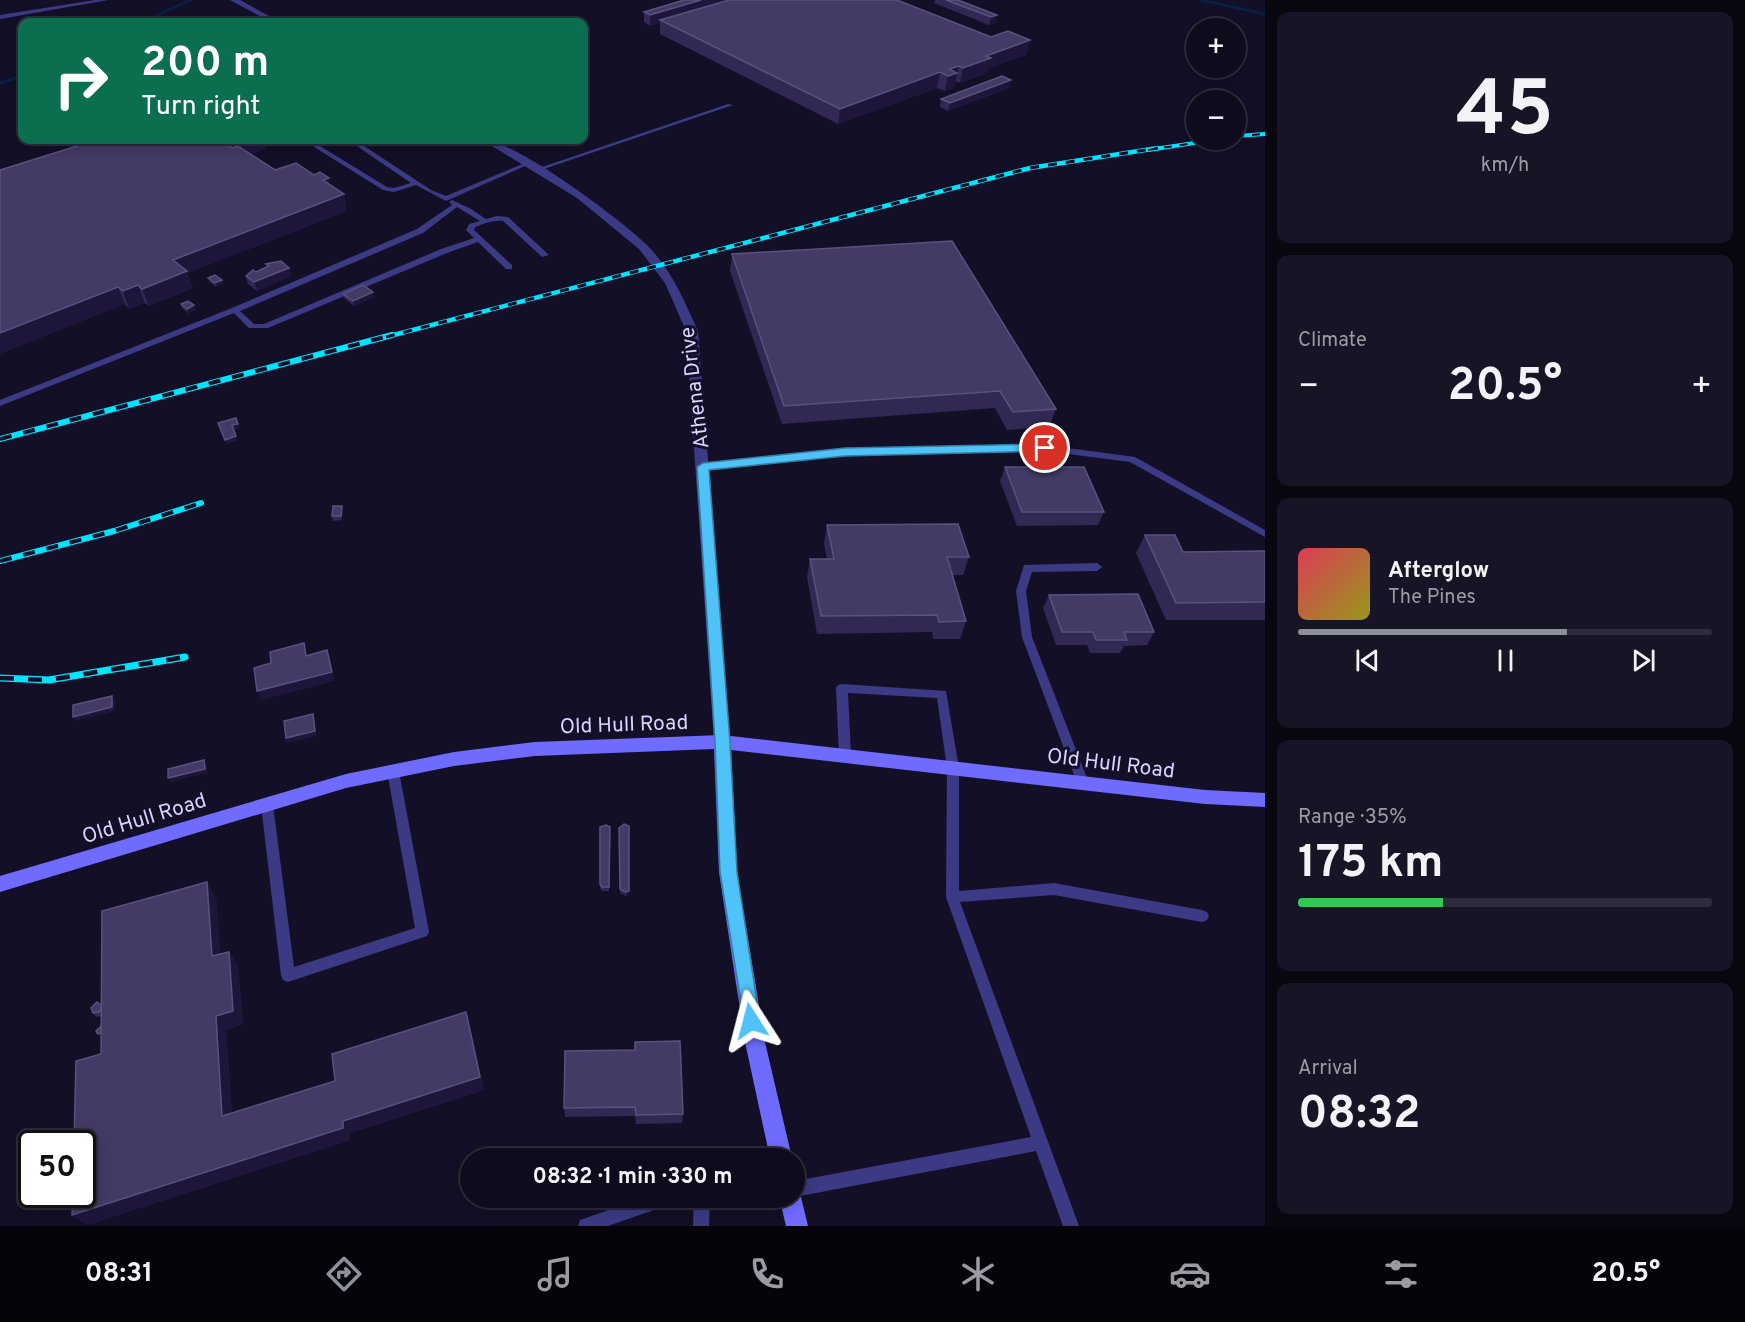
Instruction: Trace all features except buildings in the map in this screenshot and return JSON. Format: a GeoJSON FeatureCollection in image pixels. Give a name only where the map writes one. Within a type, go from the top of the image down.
{"type":"FeatureCollection","features":[{"type":"Feature","properties":{"kind":"main road","name":"Old Hull Road"},"geometry":{"type":"LineString","coordinates":[[0,884],[346,781],[454,759],[535,749],[722,742],[1205,797],[1265,800]]}},
{"type":"Feature","properties":{"kind":"main road","name":"Athena Drive"},"geometry":{"type":"LineString","coordinates":[[722,742],[728,872],[755,1042],[779,1148]]}},
{"type":"Feature","properties":{"kind":"main road"},"geometry":{"type":"LineString","coordinates":[[793,1208],[797,1226]]}},
{"type":"Feature","properties":{"kind":"street"},"geometry":{"type":"LineString","coordinates":[[234,0],[268,18]]}},
{"type":"Feature","properties":{"kind":"street","name":"Athena Drive"},"geometry":{"type":"LineString","coordinates":[[494,144],[534,166],[580,196],[643,247],[670,282],[692,331],[722,742]]}},
{"type":"Feature","properties":{"kind":"lane"},"geometry":{"type":"LineString","coordinates":[[0,17],[105,0]]}},
{"type":"Feature","properties":{"kind":"lane"},"geometry":{"type":"LineString","coordinates":[[446,199],[534,166],[730,105]]}},
{"type":"Feature","properties":{"kind":"lane"},"geometry":{"type":"LineString","coordinates":[[312,144],[385,189],[394,190],[417,183]]}},
{"type":"Feature","properties":{"kind":"lane"},"geometry":{"type":"LineString","coordinates":[[357,144],[417,183],[485,221]]}},
{"type":"Feature","properties":{"kind":"lane"},"geometry":{"type":"LineString","coordinates":[[0,403],[235,310],[420,231],[457,204]]}},
{"type":"Feature","properties":{"kind":"lane"},"geometry":{"type":"LineString","coordinates":[[509,267],[469,228],[497,218],[505,219],[545,255]]}},
{"type":"Feature","properties":{"kind":"lane"},"geometry":{"type":"LineString","coordinates":[[235,310],[252,326],[265,326],[444,251],[479,239]]}},
{"type":"Feature","properties":{"kind":"lane"},"geometry":{"type":"LineString","coordinates":[[703,467],[845,452],[1045,448],[1132,459],[1265,534]]}},
{"type":"Feature","properties":{"kind":"lane"},"geometry":{"type":"LineString","coordinates":[[1083,783],[1027,637],[1021,591],[1028,568],[1097,567]]}},
{"type":"Feature","properties":{"kind":"lane"},"geometry":{"type":"LineString","coordinates":[[845,755],[842,688],[942,694],[953,768],[952,897],[1071,1226]]}},
{"type":"Feature","properties":{"kind":"lane"},"geometry":{"type":"LineString","coordinates":[[267,805],[288,975],[422,932],[393,771]]}},
{"type":"Feature","properties":{"kind":"lane"},"geometry":{"type":"LineString","coordinates":[[952,897],[1054,889],[1202,916]]}},
{"type":"Feature","properties":{"kind":"lane"},"geometry":{"type":"LineString","coordinates":[[805,1186],[1041,1143]]}},
{"type":"Feature","properties":{"kind":"lane"},"geometry":{"type":"LineString","coordinates":[[586,1226],[637,1208]]}},
{"type":"Feature","properties":{"kind":"lane"},"geometry":{"type":"LineString","coordinates":[[701,1226],[702,1208]]}},
{"type":"Feature","properties":{"kind":"waterway"},"geometry":{"type":"LineString","coordinates":[[152,18],[190,0]]}},
{"type":"Feature","properties":{"kind":"waterway"},"geometry":{"type":"LineString","coordinates":[[1201,0],[1265,14]]}},
{"type":"Feature","properties":{"kind":"waterway"},"geometry":{"type":"LineString","coordinates":[[0,83],[18,77]]}},
{"type":"Feature","properties":{"kind":"railway"},"geometry":{"type":"LineString","coordinates":[[1246,135],[1265,134]]}},
{"type":"Feature","properties":{"kind":"railway"},"geometry":{"type":"LineString","coordinates":[[1148,150],[1186,144]]}},
{"type":"Feature","properties":{"kind":"railway"},"geometry":{"type":"LineString","coordinates":[[386,337],[1030,168],[1158,148]]}},
{"type":"Feature","properties":{"kind":"railway"},"geometry":{"type":"LineString","coordinates":[[0,439],[392,335]]}},
{"type":"Feature","properties":{"kind":"railway"},"geometry":{"type":"LineString","coordinates":[[0,561],[114,531],[201,503]]}},
{"type":"Feature","properties":{"kind":"railway"},"geometry":{"type":"LineString","coordinates":[[0,678],[49,680],[185,657]]}},
{"type":"Feature","properties":{"kind":"route"},"geometry":{"type":"LineString","coordinates":[[751,1021],[728,872],[722,742],[703,467],[845,452],[1045,448]]}}]}
